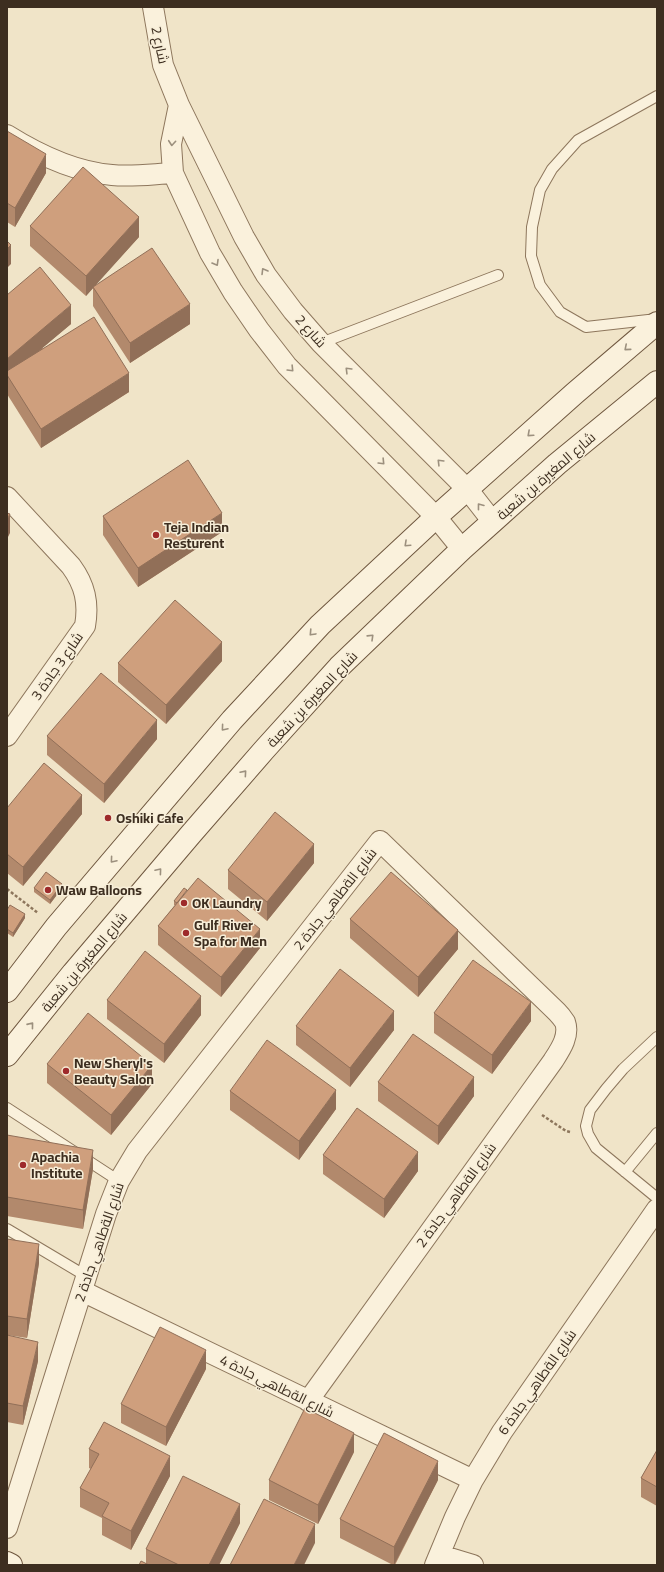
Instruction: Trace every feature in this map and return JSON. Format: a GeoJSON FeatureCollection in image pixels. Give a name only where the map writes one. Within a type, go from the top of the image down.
{"type":"FeatureCollection","features":[{"type":"Feature","properties":{"kind":"main road"},"geometry":{"type":"LineString","coordinates":[[7,991],[56,927],[232,720],[320,625],[436,517],[575,393],[657,323]]}},
{"type":"Feature","properties":{"kind":"main road","name":"شارع المغيرة بن شعبة"},"geometry":{"type":"LineString","coordinates":[[7,1055],[73,973],[191,834],[339,667],[492,522],[558,464],[657,382]]}},
{"type":"Feature","properties":{"kind":"main road"},"geometry":{"type":"LineString","coordinates":[[7,1563],[11,1565]]}},
{"type":"Feature","properties":{"kind":"street","name":"شارع 2"},"geometry":{"type":"LineString","coordinates":[[153,7],[163,64],[179,105],[244,237],[266,275],[293,311],[321,343],[468,490],[492,522]]}},
{"type":"Feature","properties":{"kind":"street"},"geometry":{"type":"LineString","coordinates":[[179,105],[172,144],[173,173],[210,253],[233,292],[258,330],[287,366],[436,517],[462,549]]}},
{"type":"Feature","properties":{"kind":"street"},"geometry":{"type":"LineString","coordinates":[[7,135],[55,161],[93,172],[112,175],[173,173]]}},
{"type":"Feature","properties":{"kind":"street","name":"شارع 3 جادة 3"},"geometry":{"type":"LineString","coordinates":[[7,497],[71,566],[78,576],[83,586],[86,598],[87,612],[85,626],[7,736]]}},
{"type":"Feature","properties":{"kind":"street","name":"شارع الةطاهي جادة 2"},"geometry":{"type":"LineString","coordinates":[[7,1528],[118,1181],[137,1151],[380,841],[558,1012],[565,1022],[566,1035],[562,1048],[308,1400]]}},
{"type":"Feature","properties":{"kind":"street","name":"شارع الةطاهي جادة 6"},"geometry":{"type":"LineString","coordinates":[[437,1560],[455,1517],[473,1480],[502,1432],[657,1209]]}},
{"type":"Feature","properties":{"kind":"street","name":"شارع الةطاهي جادة 4"},"geometry":{"type":"LineString","coordinates":[[84,1284],[308,1400],[473,1480]]}},
{"type":"Feature","properties":{"kind":"street"},"geometry":{"type":"LineString","coordinates":[[437,1560],[473,1565]]}},
{"type":"Feature","properties":{"kind":"lane"},"geometry":{"type":"LineString","coordinates":[[657,96],[578,140],[552,168],[540,190],[532,227],[531,256],[540,285],[560,312],[586,327],[657,319]]}},
{"type":"Feature","properties":{"kind":"lane"},"geometry":{"type":"LineString","coordinates":[[321,343],[498,275]]}},
{"type":"Feature","properties":{"kind":"lane"},"geometry":{"type":"LineString","coordinates":[[657,1037],[623,1069],[590,1110],[586,1126],[588,1134],[596,1148],[657,1198]]}},
{"type":"Feature","properties":{"kind":"lane"},"geometry":{"type":"LineString","coordinates":[[7,1108],[118,1181]]}},
{"type":"Feature","properties":{"kind":"lane"},"geometry":{"type":"LineString","coordinates":[[626,1172],[657,1133]]}},
{"type":"Feature","properties":{"kind":"lane"},"geometry":{"type":"LineString","coordinates":[[7,1229],[84,1284]]}},
{"type":"Feature","properties":{"kind":"path"},"geometry":{"type":"LineString","coordinates":[[7,889],[56,927]]}},
{"type":"Feature","properties":{"kind":"path"},"geometry":{"type":"LineString","coordinates":[[523,1102],[566,1131],[588,1134]]}},
{"type":"Feature","properties":{"kind":"building"},"geometry":{"type":"Polygon","coordinates":[[[7,131],[46,154],[15,208],[7,203],[7,131]]]}},
{"type":"Feature","properties":{"kind":"building"},"geometry":{"type":"Polygon","coordinates":[[[83,167],[139,217],[86,276],[30,226],[83,167]]]}},
{"type":"Feature","properties":{"kind":"building"},"geometry":{"type":"Polygon","coordinates":[[[7,241],[11,245],[7,249],[7,241]]]}},
{"type":"Feature","properties":{"kind":"building"},"geometry":{"type":"Polygon","coordinates":[[[152,248],[190,304],[130,343],[93,287],[152,248]]]}},
{"type":"Feature","properties":{"kind":"building"},"geometry":{"type":"Polygon","coordinates":[[[40,267],[71,305],[7,359],[7,295],[40,267]]]}},
{"type":"Feature","properties":{"kind":"building"},"geometry":{"type":"Polygon","coordinates":[[[94,317],[129,373],[41,429],[7,375],[7,371],[94,317]]]}},
{"type":"Feature","properties":{"kind":"building"},"geometry":{"type":"Polygon","coordinates":[[[188,460],[222,513],[138,568],[103,516],[188,460]]]}},
{"type":"Feature","properties":{"kind":"building"},"geometry":{"type":"Polygon","coordinates":[[[7,513],[10,514],[7,520],[7,513]]]}},
{"type":"Feature","properties":{"kind":"building"},"geometry":{"type":"Polygon","coordinates":[[[175,600],[222,642],[166,705],[118,663],[175,600]]]}},
{"type":"Feature","properties":{"kind":"building"},"geometry":{"type":"Polygon","coordinates":[[[101,673],[157,720],[104,784],[47,736],[101,673]]]}},
{"type":"Feature","properties":{"kind":"building"},"geometry":{"type":"Polygon","coordinates":[[[44,763],[82,795],[23,867],[7,854],[7,808],[44,763]]]}},
{"type":"Feature","properties":{"kind":"building"},"geometry":{"type":"Polygon","coordinates":[[[275,812],[314,844],[267,902],[228,870],[275,812]]]}},
{"type":"Feature","properties":{"kind":"building","name":"Waw Balloons"},"geometry":{"type":"Polygon","coordinates":[[[46,872],[62,884],[50,900],[34,888],[46,872]]]}},
{"type":"Feature","properties":{"kind":"building"},"geometry":{"type":"Polygon","coordinates":[[[391,872],[458,930],[418,977],[350,919],[391,872]]]}},
{"type":"Feature","properties":{"kind":"building"},"geometry":{"type":"Polygon","coordinates":[[[198,878],[260,929],[221,977],[158,926],[198,878]]]}},
{"type":"Feature","properties":{"kind":"building"},"geometry":{"type":"Polygon","coordinates":[[[184,888],[187,890],[177,903],[174,901],[184,888]]]}},
{"type":"Feature","properties":{"kind":"building"},"geometry":{"type":"Polygon","coordinates":[[[10,905],[25,914],[13,933],[7,929],[7,910],[10,905]]]}},
{"type":"Feature","properties":{"kind":"building"},"geometry":{"type":"Polygon","coordinates":[[[145,951],[201,996],[164,1044],[107,1000],[145,951]]]}},
{"type":"Feature","properties":{"kind":"building"},"geometry":{"type":"Polygon","coordinates":[[[473,960],[531,1002],[492,1055],[434,1013],[473,960]]]}},
{"type":"Feature","properties":{"kind":"building"},"geometry":{"type":"Polygon","coordinates":[[[340,969],[394,1011],[350,1068],[296,1026],[340,969]]]}},
{"type":"Feature","properties":{"kind":"building"},"geometry":{"type":"Polygon","coordinates":[[[88,1013],[152,1065],[111,1115],[47,1064],[88,1013]]]}},
{"type":"Feature","properties":{"kind":"building"},"geometry":{"type":"Polygon","coordinates":[[[413,1034],[474,1077],[438,1126],[378,1082],[413,1034]]]}},
{"type":"Feature","properties":{"kind":"building"},"geometry":{"type":"Polygon","coordinates":[[[267,1040],[336,1090],[299,1141],[230,1091],[267,1040]]]}},
{"type":"Feature","properties":{"kind":"building"},"geometry":{"type":"Polygon","coordinates":[[[357,1108],[418,1152],[384,1199],[323,1155],[357,1108]]]}},
{"type":"Feature","properties":{"kind":"building"},"geometry":{"type":"Polygon","coordinates":[[[7,1135],[93,1150],[83,1210],[7,1197],[7,1135]]]}},
{"type":"Feature","properties":{"kind":"building"},"geometry":{"type":"Polygon","coordinates":[[[7,1239],[39,1244],[27,1319],[7,1316],[7,1239]]]}},
{"type":"Feature","properties":{"kind":"building"},"geometry":{"type":"Polygon","coordinates":[[[160,1327],[206,1350],[166,1427],[121,1404],[160,1327]]]}},
{"type":"Feature","properties":{"kind":"building"},"geometry":{"type":"Polygon","coordinates":[[[7,1335],[38,1342],[23,1406],[7,1403],[7,1335]]]}},
{"type":"Feature","properties":{"kind":"building"},"geometry":{"type":"Polygon","coordinates":[[[305,1408],[354,1433],[318,1505],[269,1480],[305,1408]]]}},
{"type":"Feature","properties":{"kind":"building"},"geometry":{"type":"Polygon","coordinates":[[[104,1422],[170,1456],[131,1531],[102,1516],[109,1503],[80,1488],[99,1454],[89,1449],[104,1422]]]}},
{"type":"Feature","properties":{"kind":"building"},"geometry":{"type":"Polygon","coordinates":[[[384,1433],[438,1461],[394,1547],[340,1519],[384,1433]]]}},
{"type":"Feature","properties":{"kind":"building"},"geometry":{"type":"Polygon","coordinates":[[[657,1450],[657,1487],[641,1478],[657,1450]]]}},
{"type":"Feature","properties":{"kind":"building"},"geometry":{"type":"Polygon","coordinates":[[[183,1476],[240,1504],[209,1565],[179,1565],[146,1549],[183,1476]]]}},
{"type":"Feature","properties":{"kind":"building"},"geometry":{"type":"Polygon","coordinates":[[[264,1499],[315,1524],[294,1565],[230,1565],[264,1499]]]}},
{"type":"Feature","properties":{"kind":"building"},"geometry":{"type":"Polygon","coordinates":[[[141,1561],[149,1565],[139,1565],[141,1561]]]}},
{"type":"Feature","properties":{"kind":"place","name":"Teja Indian Resturent"},"geometry":{"type":"Point","coordinates":[156,535]}},
{"type":"Feature","properties":{"kind":"place","name":"Oshiki Cafe"},"geometry":{"type":"Point","coordinates":[108,818]}},
{"type":"Feature","properties":{"kind":"place","name":"Waw Balloons"},"geometry":{"type":"Point","coordinates":[48,890]}},
{"type":"Feature","properties":{"kind":"place","name":"OK Laundry"},"geometry":{"type":"Point","coordinates":[184,903]}},
{"type":"Feature","properties":{"kind":"place","name":"Gulf River Spa for Men"},"geometry":{"type":"Point","coordinates":[186,933]}},
{"type":"Feature","properties":{"kind":"place","name":"New Sheryl's Beauty Salon"},"geometry":{"type":"Point","coordinates":[66,1071]}},
{"type":"Feature","properties":{"kind":"place","name":"Apachia Institute"},"geometry":{"type":"Point","coordinates":[23,1165]}}]}
